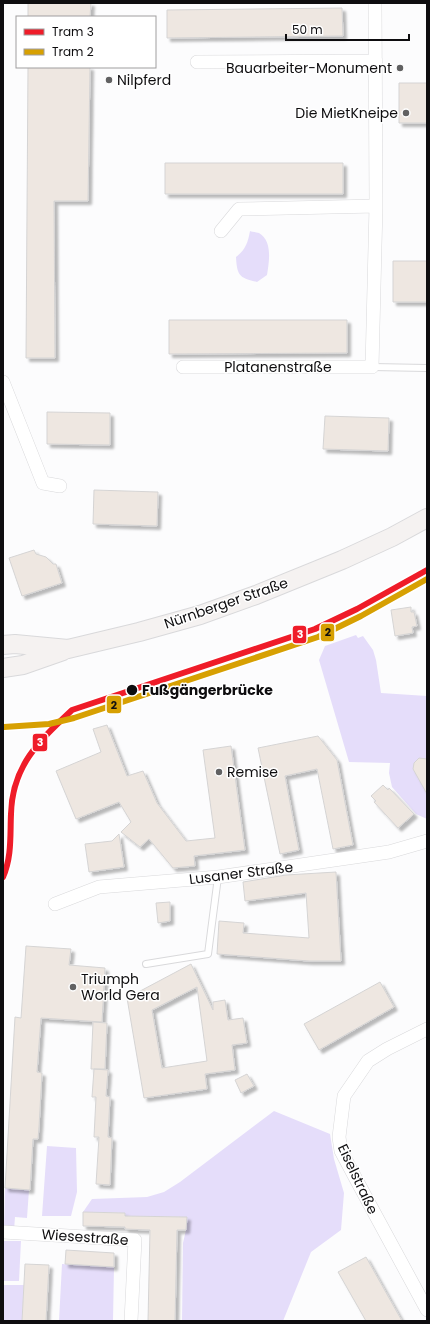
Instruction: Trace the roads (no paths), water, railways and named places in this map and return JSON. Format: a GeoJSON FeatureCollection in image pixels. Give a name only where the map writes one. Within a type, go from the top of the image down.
{"type":"FeatureCollection","features":[{"type":"Feature","properties":{"kind":"main road","name":"Nürnberger Straße"},"geometry":{"type":"LineString","coordinates":[[9,644],[68,649],[139,632],[200,615],[256,595],[342,560],[392,537],[427,518]]}},
{"type":"Feature","properties":{"kind":"main road"},"geometry":{"type":"LineString","coordinates":[[3,668],[23,665],[68,649]]}},
{"type":"Feature","properties":{"kind":"street"},"geometry":{"type":"LineString","coordinates":[[372,367],[376,206],[376,3]]}},
{"type":"Feature","properties":{"kind":"street"},"geometry":{"type":"LineString","coordinates":[[197,62],[376,61]]}},
{"type":"Feature","properties":{"kind":"street"},"geometry":{"type":"LineString","coordinates":[[221,231],[239,209],[376,206]]}},
{"type":"Feature","properties":{"kind":"street","name":"Platanenstraße"},"geometry":{"type":"LineString","coordinates":[[183,367],[372,367]]}},
{"type":"Feature","properties":{"kind":"street"},"geometry":{"type":"LineString","coordinates":[[3,382],[43,483],[60,486]]}},
{"type":"Feature","properties":{"kind":"street","name":"Lusaner Straße"},"geometry":{"type":"LineString","coordinates":[[55,904],[99,887],[218,877],[382,853],[427,841]]}},
{"type":"Feature","properties":{"kind":"street","name":"Eiselstraße"},"geometry":{"type":"LineString","coordinates":[[427,1029],[387,1049],[368,1061],[344,1096],[339,1137],[341,1151],[356,1181],[427,1310]]}},
{"type":"Feature","properties":{"kind":"street","name":"Wiesestraße"},"geometry":{"type":"LineString","coordinates":[[3,1232],[135,1240],[131,1321]]}},
{"type":"Feature","properties":{"kind":"lane","name":"Platanenstraße"},"geometry":{"type":"LineString","coordinates":[[372,367],[427,368]]}},
{"type":"Feature","properties":{"kind":"lane"},"geometry":{"type":"LineString","coordinates":[[146,964],[208,954],[218,877]]}},
{"type":"Feature","properties":{"kind":"tram line","name":"3"},"geometry":{"type":"LineString","coordinates":[[3,877],[8,862],[11,814],[16,782],[22,768],[38,744],[72,710],[315,629],[357,609],[427,570]]}},
{"type":"Feature","properties":{"kind":"tram line","name":"2"},"geometry":{"type":"LineString","coordinates":[[4,727],[49,724],[74,718],[318,637],[361,616],[427,579]]}},
{"type":"Feature","properties":{"kind":"place","name":"Bauarbeiter-Monument"},"geometry":{"type":"Point","coordinates":[400,68]}},
{"type":"Feature","properties":{"kind":"place","name":"Nilpferd"},"geometry":{"type":"Point","coordinates":[109,80]}},
{"type":"Feature","properties":{"kind":"place","name":"Die MietKneipe"},"geometry":{"type":"Point","coordinates":[406,113]}},
{"type":"Feature","properties":{"kind":"place","name":"Fußgängerbrücke"},"geometry":{"type":"Point","coordinates":[132,690]}},
{"type":"Feature","properties":{"kind":"place","name":"Remise"},"geometry":{"type":"Point","coordinates":[219,772]}},
{"type":"Feature","properties":{"kind":"place","name":"Triumph World Gera"},"geometry":{"type":"Point","coordinates":[73,987]}}]}
